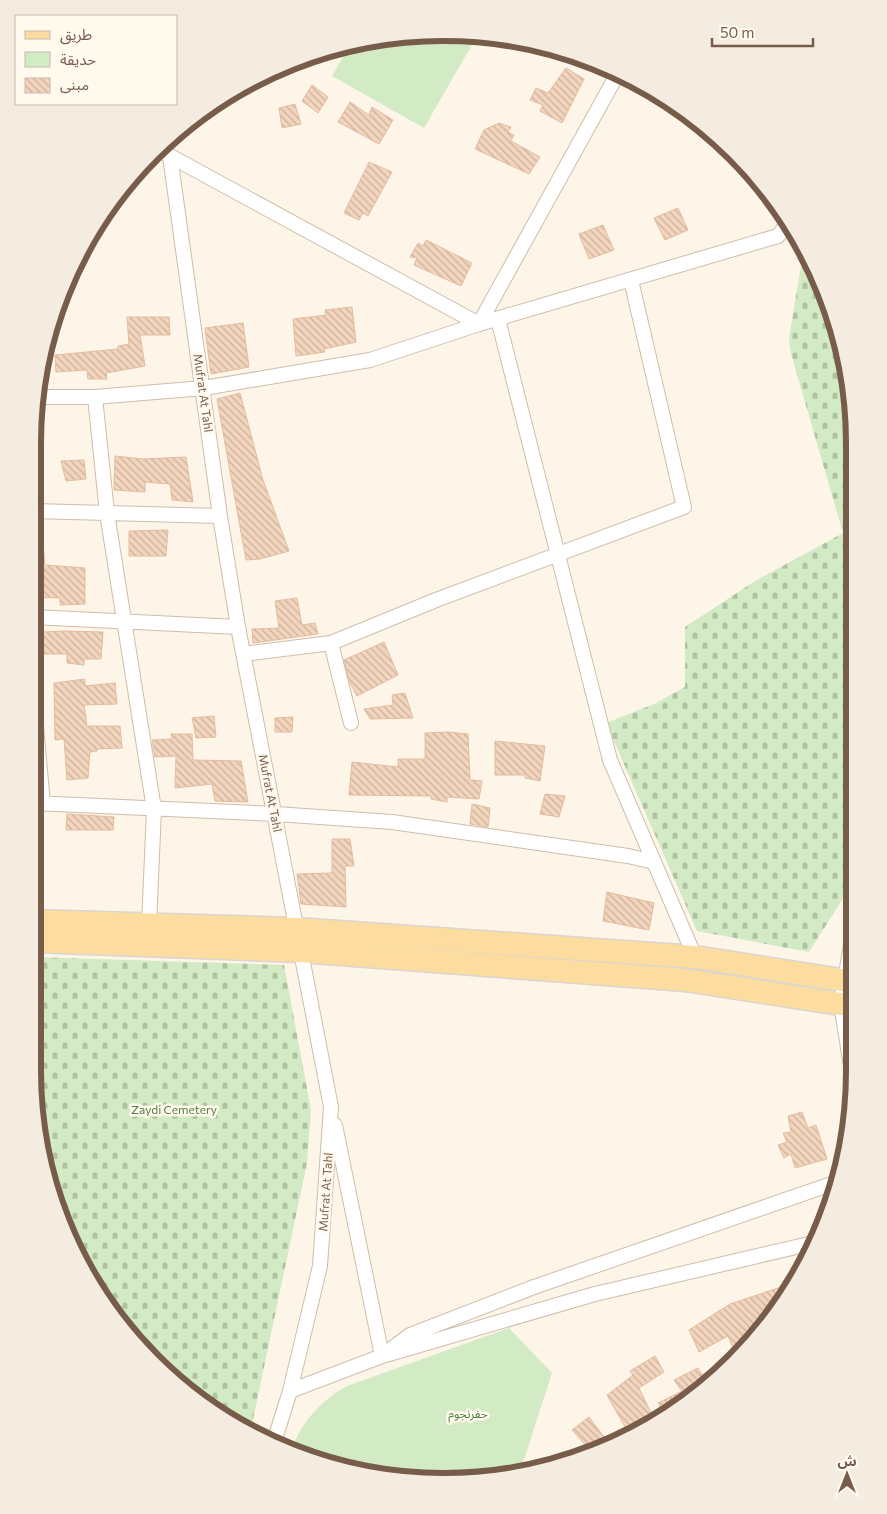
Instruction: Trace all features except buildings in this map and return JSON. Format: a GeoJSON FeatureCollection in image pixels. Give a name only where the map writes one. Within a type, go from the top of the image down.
{"type":"FeatureCollection","features":[{"type":"Feature","properties":{"kind":"main road"},"geometry":{"type":"LineString","coordinates":[[41,921],[149,925],[685,980],[846,1005]]}},
{"type":"Feature","properties":{"kind":"main road"},"geometry":{"type":"LineString","coordinates":[[41,941],[298,940],[695,957],[846,981]]}},
{"type":"Feature","properties":{"kind":"street"},"geometry":{"type":"LineString","coordinates":[[479,324],[614,80]]}},
{"type":"Feature","properties":{"kind":"street"},"geometry":{"type":"LineString","coordinates":[[166,153],[479,324]]}},
{"type":"Feature","properties":{"kind":"street","name":"Mufrat At Tahl"},"geometry":{"type":"LineString","coordinates":[[164,154],[204,388],[220,516],[238,627],[276,814],[298,940],[331,1107],[320,1266],[290,1391],[276,1436]]}},
{"type":"Feature","properties":{"kind":"street"},"geometry":{"type":"LineString","coordinates":[[44,397],[96,397],[204,388],[370,360],[498,318],[778,236],[784,229]]}},
{"type":"Feature","properties":{"kind":"street"},"geometry":{"type":"LineString","coordinates":[[243,654],[331,643],[557,554],[684,507],[631,280]]}},
{"type":"Feature","properties":{"kind":"street"},"geometry":{"type":"LineString","coordinates":[[498,318],[610,760],[695,957]]}},
{"type":"Feature","properties":{"kind":"street"},"geometry":{"type":"LineString","coordinates":[[96,397],[107,513],[154,809],[149,925]]}},
{"type":"Feature","properties":{"kind":"street"},"geometry":{"type":"LineString","coordinates":[[41,511],[220,516]]}},
{"type":"Feature","properties":{"kind":"street"},"geometry":{"type":"LineString","coordinates":[[41,616],[238,627]]}},
{"type":"Feature","properties":{"kind":"street"},"geometry":{"type":"LineString","coordinates":[[331,643],[351,723]]}},
{"type":"Feature","properties":{"kind":"street"},"geometry":{"type":"LineString","coordinates":[[41,804],[276,814],[392,822],[628,856],[654,862]]}},
{"type":"Feature","properties":{"kind":"street"},"geometry":{"type":"LineString","coordinates":[[331,1107],[382,1356]]}},
{"type":"Feature","properties":{"kind":"street"},"geometry":{"type":"LineString","coordinates":[[382,1356],[410,1335],[534,1287],[829,1185]]}},
{"type":"Feature","properties":{"kind":"street"},"geometry":{"type":"LineString","coordinates":[[290,1391],[382,1356],[595,1294],[805,1245]]}},
{"type":"Feature","properties":{"kind":"green space"},"geometry":{"type":"Polygon","coordinates":[[[417,42],[473,42],[424,128],[332,76],[345,54],[417,42]]]}},
{"type":"Feature","properties":{"kind":"green space"},"geometry":{"type":"Polygon","coordinates":[[[802,261],[815,290],[832,339],[842,391],[846,444],[846,894],[809,952],[697,931],[606,723],[654,704],[685,687],[685,627],[755,581],[843,533],[791,354],[789,339],[802,261]]]}},
{"type":"Feature","properties":{"kind":"green space","name":"Zaydi Cemetery"},"geometry":{"type":"Polygon","coordinates":[[[41,957],[284,965],[311,1110],[307,1163],[252,1424],[199,1390],[178,1373],[141,1336],[124,1315],[95,1272],[72,1224],[55,1175],[45,1123],[41,1070],[41,957]]]}},
{"type":"Feature","properties":{"kind":"green space","name":"حفرنجوم"},"geometry":{"type":"Polygon","coordinates":[[[509,1328],[552,1373],[522,1465],[470,1472],[417,1472],[365,1465],[339,1459],[294,1444],[307,1420],[321,1404],[347,1386],[509,1328]]]}}]}
